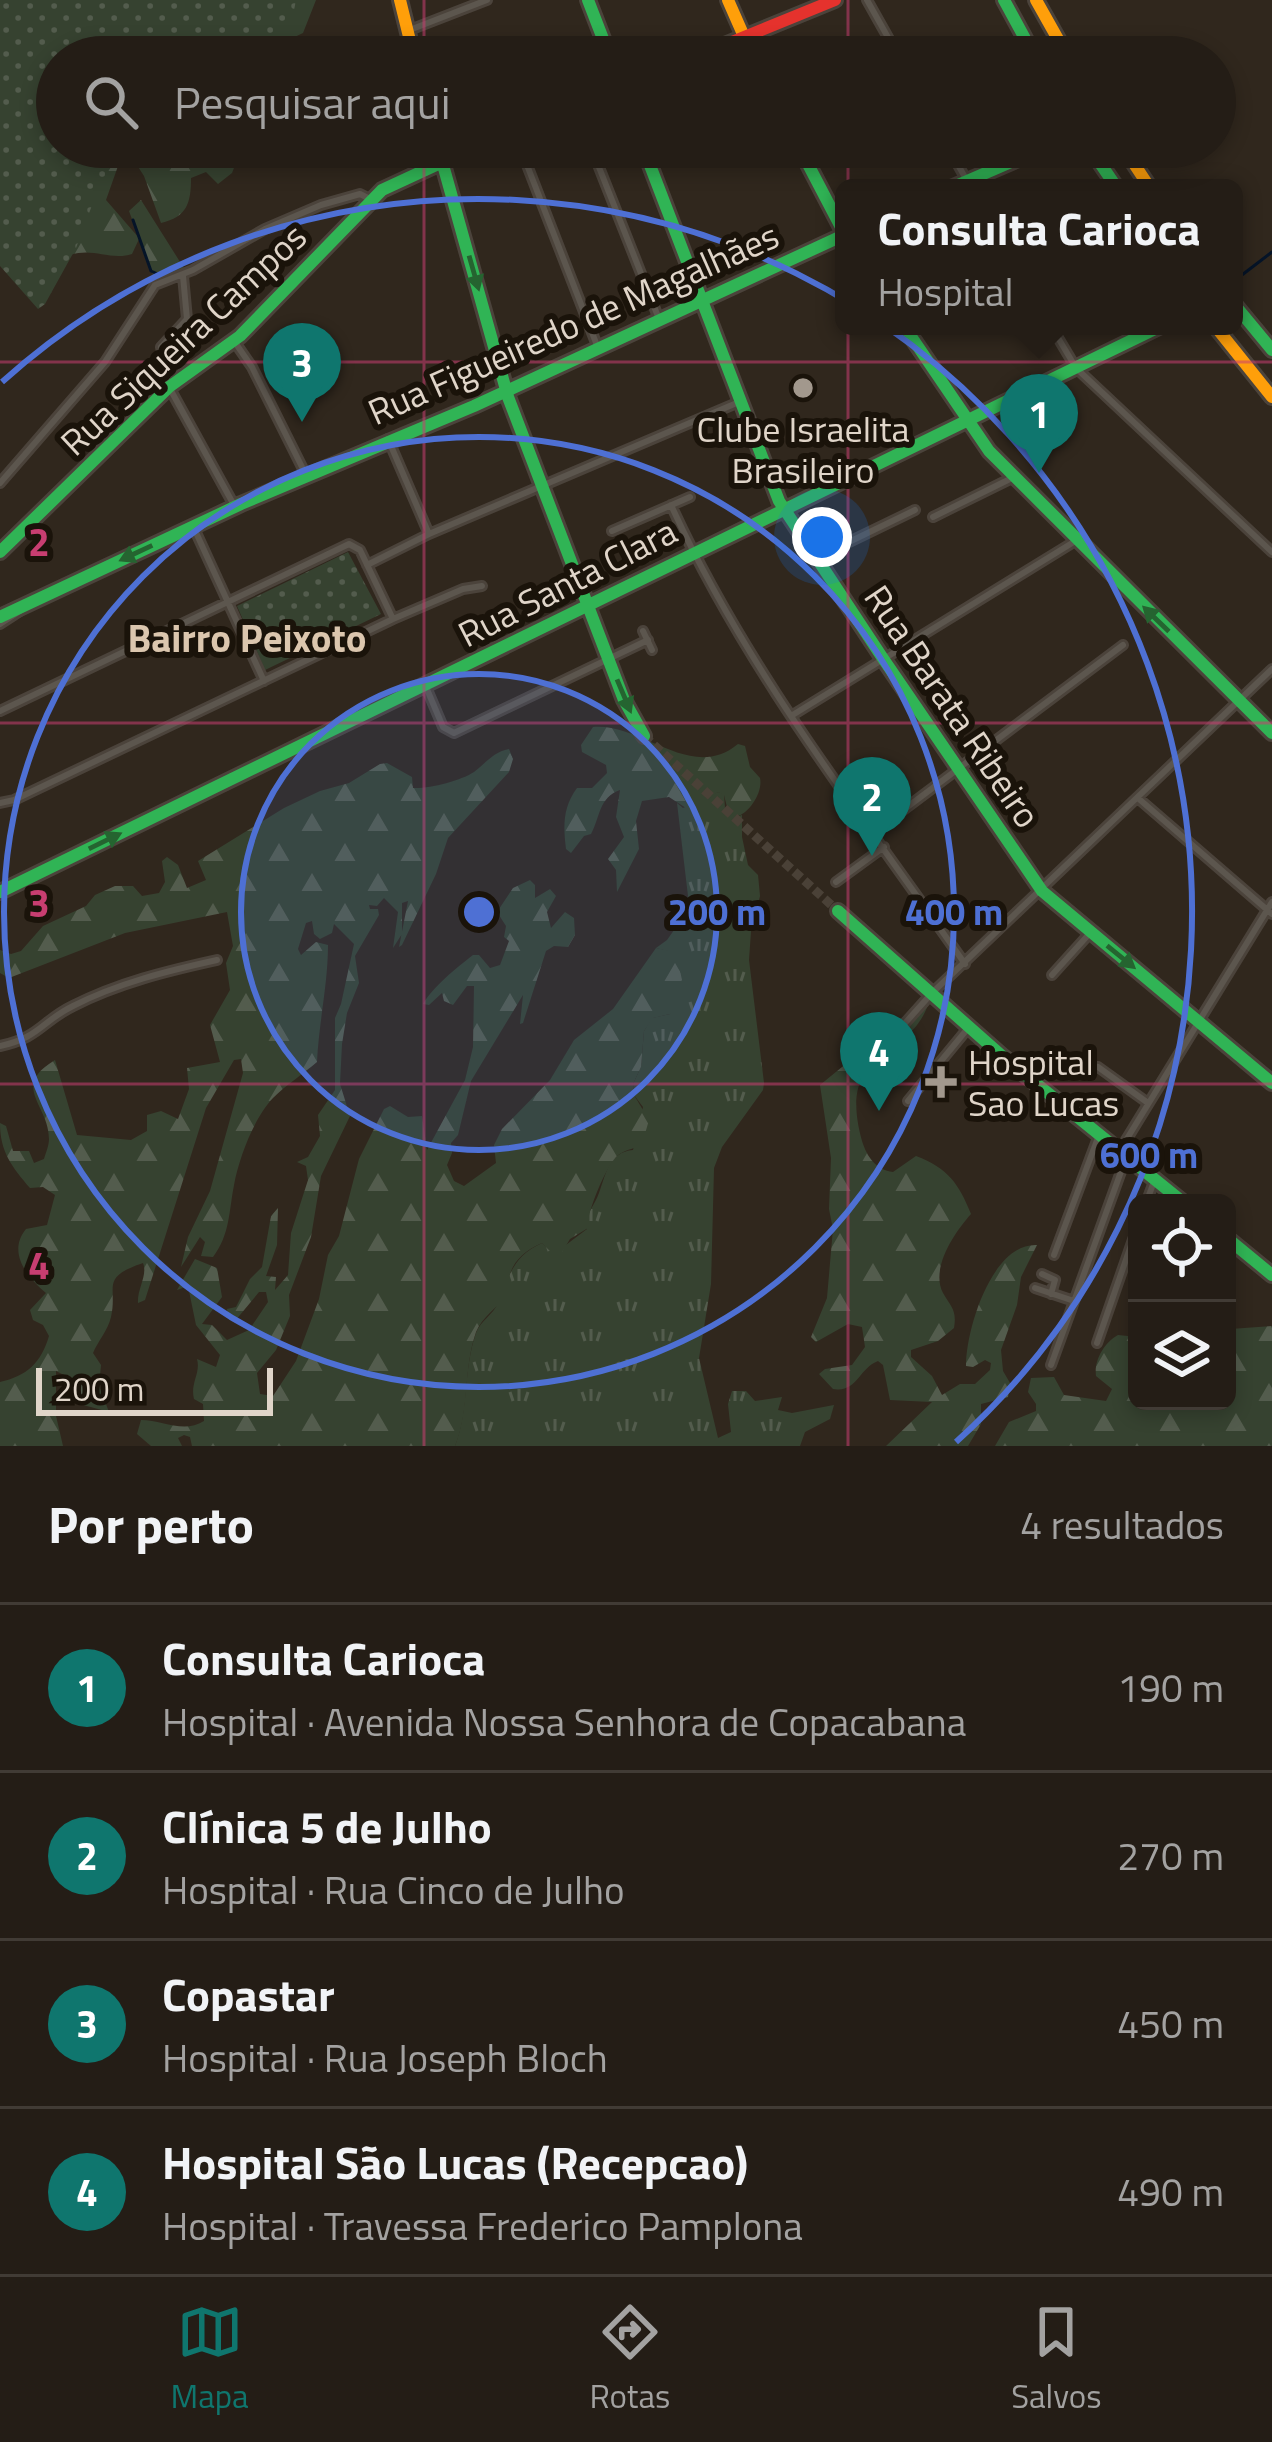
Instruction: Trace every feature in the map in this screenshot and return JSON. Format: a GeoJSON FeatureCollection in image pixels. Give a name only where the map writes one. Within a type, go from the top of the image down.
{"type":"FeatureCollection","features":[{"type":"Feature","properties":{"kind":"main road"},"geometry":{"type":"LineString","coordinates":[[400,0],[408,36]]}},
{"type":"Feature","properties":{"kind":"main road"},"geometry":{"type":"LineString","coordinates":[[588,0],[602,36]]}},
{"type":"Feature","properties":{"kind":"main road"},"geometry":{"type":"LineString","coordinates":[[728,0],[742,36]]}},
{"type":"Feature","properties":{"kind":"main road"},"geometry":{"type":"LineString","coordinates":[[748,36],[835,0]]}},
{"type":"Feature","properties":{"kind":"main road"},"geometry":{"type":"LineString","coordinates":[[1004,0],[1024,36]]}},
{"type":"Feature","properties":{"kind":"main road"},"geometry":{"type":"LineString","coordinates":[[1036,0],[1056,36]]}},
{"type":"Feature","properties":{"kind":"main road","name":"Rua Siqueira Campos"},"geometry":{"type":"LineString","coordinates":[[0,552],[169,387],[234,341],[372,200],[416,168]]}},
{"type":"Feature","properties":{"kind":"main road"},"geometry":{"type":"LineString","coordinates":[[444,168],[506,391],[586,603],[644,736]]}},
{"type":"Feature","properties":{"kind":"main road","name":"Rua Barata Ribeiro"},"geometry":{"type":"LineString","coordinates":[[651,168],[783,509],[959,771],[1042,891],[1272,1083]]}},
{"type":"Feature","properties":{"kind":"main road"},"geometry":{"type":"LineString","coordinates":[[810,168],[835,217]]}},
{"type":"Feature","properties":{"kind":"main road","name":"Rua Figueiredo de Magalhães"},"geometry":{"type":"LineString","coordinates":[[1,618],[193,526],[506,391],[835,238]]}},
{"type":"Feature","properties":{"kind":"main road"},"geometry":{"type":"LineString","coordinates":[[1243,315],[1272,350]]}},
{"type":"Feature","properties":{"kind":"main road"},"geometry":{"type":"LineString","coordinates":[[910,335],[968,422],[1014,477],[1272,733]]}},
{"type":"Feature","properties":{"kind":"main road","name":"Rua Santa Clara"},"geometry":{"type":"LineString","coordinates":[[0,892],[1143,335]]}},
{"type":"Feature","properties":{"kind":"main road"},"geometry":{"type":"LineString","coordinates":[[1222,335],[1272,397]]}},
{"type":"Feature","properties":{"kind":"main road"},"geometry":{"type":"LineString","coordinates":[[838,911],[892,952],[969,1028],[1173,1194]]}},
{"type":"Feature","properties":{"kind":"main road"},"geometry":{"type":"LineString","coordinates":[[1236,1245],[1272,1275]]}},
{"type":"Feature","properties":{"kind":"street"},"geometry":{"type":"LineString","coordinates":[[407,31],[487,0]]}},
{"type":"Feature","properties":{"kind":"street"},"geometry":{"type":"LineString","coordinates":[[867,0],[887,36]]}},
{"type":"Feature","properties":{"kind":"street"},"geometry":{"type":"LineString","coordinates":[[528,168],[598,348]]}},
{"type":"Feature","properties":{"kind":"street"},"geometry":{"type":"LineString","coordinates":[[599,168],[659,320]]}},
{"type":"Feature","properties":{"kind":"street"},"geometry":{"type":"LineString","coordinates":[[0,483],[106,362],[152,288],[321,205],[360,194],[372,200]]}},
{"type":"Feature","properties":{"kind":"street"},"geometry":{"type":"LineString","coordinates":[[183,275],[187,320],[161,346],[169,387],[235,507]]}},
{"type":"Feature","properties":{"kind":"street"},"geometry":{"type":"LineString","coordinates":[[1056,335],[1076,368],[1272,552]]}},
{"type":"Feature","properties":{"kind":"street"},"geometry":{"type":"LineString","coordinates":[[234,341],[252,367],[305,475]]}},
{"type":"Feature","properties":{"kind":"street"},"geometry":{"type":"LineString","coordinates":[[367,565],[739,401]]}},
{"type":"Feature","properties":{"kind":"street"},"geometry":{"type":"LineString","coordinates":[[388,439],[429,534]]}},
{"type":"Feature","properties":{"kind":"street"},"geometry":{"type":"LineString","coordinates":[[933,517],[1014,477]]}},
{"type":"Feature","properties":{"kind":"street"},"geometry":{"type":"LineString","coordinates":[[612,531],[690,496]]}},
{"type":"Feature","properties":{"kind":"street"},"geometry":{"type":"LineString","coordinates":[[670,505],[693,553],[790,716],[965,964]]}},
{"type":"Feature","properties":{"kind":"street"},"geometry":{"type":"LineString","coordinates":[[817,558],[915,510]]}},
{"type":"Feature","properties":{"kind":"street"},"geometry":{"type":"LineString","coordinates":[[193,526],[265,682]]}},
{"type":"Feature","properties":{"kind":"street"},"geometry":{"type":"LineString","coordinates":[[790,716],[1077,540]]}},
{"type":"Feature","properties":{"kind":"street"},"geometry":{"type":"LineString","coordinates":[[0,711],[349,544],[357,547],[393,619]]}},
{"type":"Feature","properties":{"kind":"street"},"geometry":{"type":"LineString","coordinates":[[0,803],[393,619],[463,589],[482,586]]}},
{"type":"Feature","properties":{"kind":"street"},"geometry":{"type":"LineString","coordinates":[[644,631],[652,650]]}},
{"type":"Feature","properties":{"kind":"street"},"geometry":{"type":"LineString","coordinates":[[426,687],[442,727],[454,733],[648,640]]}},
{"type":"Feature","properties":{"kind":"street"},"geometry":{"type":"LineString","coordinates":[[874,832],[1124,645]]}},
{"type":"Feature","properties":{"kind":"street"},"geometry":{"type":"LineString","coordinates":[[872,1060],[932,994],[1272,669]]}},
{"type":"Feature","properties":{"kind":"street"},"geometry":{"type":"LineString","coordinates":[[1051,1365],[1123,1153],[1148,1102],[1270,909],[1139,799]]}},
{"type":"Feature","properties":{"kind":"street"},"geometry":{"type":"LineString","coordinates":[[836,882],[884,848]]}},
{"type":"Feature","properties":{"kind":"street"},"geometry":{"type":"LineString","coordinates":[[1052,975],[1090,932]]}},
{"type":"Feature","properties":{"kind":"street"},"geometry":{"type":"LineString","coordinates":[[0,1046],[26,1040],[72,1006],[139,979],[217,960]]}},
{"type":"Feature","properties":{"kind":"street"},"geometry":{"type":"LineString","coordinates":[[908,1101],[969,1028]]}},
{"type":"Feature","properties":{"kind":"street"},"geometry":{"type":"LineString","coordinates":[[1098,1067],[1148,1102]]}},
{"type":"Feature","properties":{"kind":"street"},"geometry":{"type":"LineString","coordinates":[[1054,1255],[1099,1134]]}},
{"type":"Feature","properties":{"kind":"street"},"geometry":{"type":"LineString","coordinates":[[1149,1194],[1154,1179]]}},
{"type":"Feature","properties":{"kind":"street"},"geometry":{"type":"LineString","coordinates":[[1097,1343],[1128,1254]]}},
{"type":"Feature","properties":{"kind":"street"},"geometry":{"type":"LineString","coordinates":[[1042,1274],[1055,1280],[1051,1294]]}},
{"type":"Feature","properties":{"kind":"street"},"geometry":{"type":"LineString","coordinates":[[1035,1288],[1074,1301]]}},
{"type":"Feature","properties":{"kind":"green space"},"geometry":{"type":"Polygon","coordinates":[[[0,0],[316,0],[303,33],[297,36],[36,36],[36,131],[0,0]]]}},
{"type":"Feature","properties":{"kind":"green space"},"geometry":{"type":"Polygon","coordinates":[[[0,0],[296,0],[289,36],[36,36],[36,168],[110,168],[76,248],[45,304],[38,309],[0,266],[0,0]]]}},
{"type":"Feature","properties":{"kind":"green space"},"geometry":{"type":"Polygon","coordinates":[[[46,168],[117,168],[106,200],[139,238],[129,211],[141,200],[187,273],[153,275],[139,239],[132,254],[70,255],[46,168]]]}},
{"type":"Feature","properties":{"kind":"green space"},"geometry":{"type":"Polygon","coordinates":[[[139,168],[234,168],[218,184],[206,172],[191,178],[186,208],[161,223],[139,168]]]}},
{"type":"Feature","properties":{"kind":"green space"},"geometry":{"type":"Polygon","coordinates":[[[348,552],[381,614],[265,670],[237,606],[348,552]]]}},
{"type":"Feature","properties":{"kind":"green space"},"geometry":{"type":"Polygon","coordinates":[[[593,727],[630,733],[685,755],[703,757],[738,744],[745,746],[750,767],[760,778],[757,795],[751,807],[736,817],[729,815],[724,795],[718,792],[689,810],[669,797],[642,801],[636,821],[639,849],[617,892],[616,870],[608,859],[624,837],[616,817],[620,790],[604,803],[591,834],[571,853],[566,849],[565,817],[572,795],[577,788],[592,788],[607,773],[606,765],[582,752],[581,745],[593,727]]]}},
{"type":"Feature","properties":{"kind":"green space"},"geometry":{"type":"Polygon","coordinates":[[[509,749],[513,759],[509,772],[448,838],[436,874],[399,947],[401,935],[393,948],[398,912],[384,898],[377,906],[369,905],[379,915],[355,956],[359,983],[342,1044],[340,1084],[350,1116],[321,1176],[311,1237],[289,1295],[290,1316],[276,1350],[257,1373],[260,1394],[273,1396],[296,1361],[319,1299],[328,1255],[339,1236],[359,1159],[384,1109],[390,1106],[408,1117],[422,1116],[427,1150],[465,1080],[473,1047],[474,986],[467,986],[453,1005],[444,1001],[442,993],[429,1005],[423,1004],[473,955],[479,955],[490,968],[500,965],[509,941],[497,912],[513,888],[530,880],[535,898],[550,889],[556,896],[547,912],[551,928],[565,912],[574,918],[575,935],[568,947],[546,951],[523,1023],[523,995],[471,1081],[447,1165],[454,1181],[464,1186],[496,1163],[494,1145],[502,1129],[550,1080],[574,1040],[613,1009],[656,948],[676,952],[682,980],[676,988],[679,1005],[670,1014],[653,1018],[644,1031],[641,1067],[633,1084],[649,1120],[642,1144],[612,1162],[593,1203],[588,1228],[570,1239],[561,1254],[554,1255],[542,1243],[515,1263],[507,1295],[476,1332],[455,1446],[192,1446],[190,1437],[184,1435],[178,1438],[182,1446],[151,1446],[137,1434],[141,1420],[181,1426],[204,1421],[203,1404],[193,1393],[197,1359],[216,1367],[220,1355],[196,1325],[188,1286],[177,1290],[195,1259],[217,1268],[222,1297],[202,1324],[212,1325],[227,1340],[249,1330],[268,1302],[266,1292],[259,1292],[235,1321],[229,1320],[227,1309],[236,1307],[262,1267],[271,1216],[278,1208],[277,1245],[266,1276],[276,1277],[275,1290],[288,1275],[291,1233],[308,1180],[306,1166],[297,1162],[308,1157],[320,1136],[318,1115],[335,1090],[335,1018],[354,944],[334,924],[332,933],[320,939],[312,921],[306,923],[298,949],[301,955],[316,942],[328,945],[317,1062],[273,1098],[254,1127],[219,1249],[213,1257],[201,1256],[205,1242],[200,1237],[181,1267],[188,1237],[210,1191],[243,1073],[241,1059],[234,1060],[206,1108],[145,1300],[138,1303],[143,1263],[120,1273],[113,1284],[111,1317],[93,1353],[101,1365],[99,1386],[109,1412],[76,1403],[68,1377],[56,1371],[56,1416],[63,1446],[0,1446],[0,1382],[32,1367],[49,1336],[30,1310],[46,1293],[26,1272],[18,1246],[26,1229],[47,1225],[55,1195],[43,1187],[30,1188],[18,1173],[5,1151],[0,1123],[6,1126],[13,1151],[29,1151],[34,1163],[44,1159],[47,1127],[33,1088],[42,1070],[55,1060],[77,1135],[131,1140],[147,1131],[147,1115],[161,1111],[178,1119],[189,1089],[187,1068],[220,1062],[210,1025],[230,990],[226,963],[233,946],[227,912],[125,933],[9,978],[0,973],[0,950],[21,951],[43,926],[115,886],[133,886],[142,896],[159,893],[165,882],[162,861],[167,857],[178,865],[187,888],[206,880],[198,861],[284,808],[349,783],[380,764],[412,777],[413,788],[427,787],[468,775],[509,749]]]}},
{"type":"Feature","properties":{"kind":"green space"},"geometry":{"type":"Polygon","coordinates":[[[718,792],[724,794],[725,808],[736,817],[742,815],[748,865],[758,875],[760,896],[749,960],[764,1083],[722,1147],[714,1168],[711,1284],[699,1358],[718,1438],[731,1432],[728,1404],[732,1391],[746,1391],[755,1401],[782,1397],[778,1410],[792,1413],[834,1405],[830,1419],[805,1432],[800,1446],[455,1446],[476,1333],[496,1307],[513,1268],[542,1243],[554,1254],[587,1229],[610,1165],[633,1150],[643,1107],[633,1084],[641,1067],[644,1031],[652,1018],[670,1014],[676,988],[676,953],[656,948],[679,923],[688,896],[677,803],[683,808],[718,792]]]}},
{"type":"Feature","properties":{"kind":"green space"},"geometry":{"type":"Polygon","coordinates":[[[928,1005],[918,1024],[866,1072],[858,1088],[856,1111],[864,1147],[877,1166],[893,1172],[916,1156],[927,1161],[951,1178],[971,1214],[952,1240],[940,1273],[943,1293],[954,1313],[954,1328],[938,1341],[911,1350],[911,1357],[932,1376],[942,1395],[960,1384],[975,1384],[990,1370],[991,1363],[985,1360],[966,1366],[977,1311],[1007,1258],[1021,1248],[1037,1245],[1021,1277],[1001,1350],[1010,1383],[1008,1397],[981,1404],[981,1424],[968,1446],[886,1446],[932,1402],[890,1400],[883,1365],[878,1361],[853,1384],[833,1389],[819,1374],[852,1365],[865,1347],[862,1327],[848,1324],[816,1342],[811,1337],[827,1298],[833,1229],[831,1158],[820,1085],[853,1058],[868,1037],[928,1005]]]}},
{"type":"Feature","properties":{"kind":"green space"},"geometry":{"type":"Polygon","coordinates":[[[1272,1326],[1272,1446],[995,1446],[1009,1422],[1036,1411],[1028,1392],[1031,1378],[1054,1377],[1064,1395],[1106,1401],[1112,1389],[1096,1376],[1097,1364],[1104,1347],[1118,1335],[1128,1336],[1128,1410],[1236,1410],[1236,1329],[1272,1326]]]}},
{"type":"Feature","properties":{"kind":"waterway"},"geometry":{"type":"LineString","coordinates":[[133,220],[151,271],[160,275]]}},
{"type":"Feature","properties":{"kind":"waterway"},"geometry":{"type":"LineString","coordinates":[[1243,274],[1272,252]]}},
{"type":"Feature","properties":{"kind":"tunnel"},"geometry":{"type":"LineString","coordinates":[[644,736],[838,911]]}},
{"type":"Feature","properties":{"kind":"traffic: fast"},"geometry":{"type":"LineString","coordinates":[[588,0],[602,36]]}},
{"type":"Feature","properties":{"kind":"traffic: fast"},"geometry":{"type":"LineString","coordinates":[[1004,0],[1024,36]]}},
{"type":"Feature","properties":{"kind":"traffic: fast"},"geometry":{"type":"LineString","coordinates":[[0,552],[169,387],[240,336],[382,190],[430,168]]}},
{"type":"Feature","properties":{"kind":"traffic: fast"},"geometry":{"type":"LineString","coordinates":[[444,168],[508,397],[624,700],[644,736]]}},
{"type":"Feature","properties":{"kind":"traffic: fast"},"geometry":{"type":"LineString","coordinates":[[651,168],[779,501],[882,657],[1042,891],[1272,1083]]}},
{"type":"Feature","properties":{"kind":"traffic: fast"},"geometry":{"type":"LineString","coordinates":[[810,168],[835,216]]}},
{"type":"Feature","properties":{"kind":"traffic: fast"},"geometry":{"type":"LineString","coordinates":[[972,179],[997,168]]}},
{"type":"Feature","properties":{"kind":"traffic: fast"},"geometry":{"type":"LineString","coordinates":[[1103,168],[1111,179]]}},
{"type":"Feature","properties":{"kind":"traffic: fast"},"geometry":{"type":"LineString","coordinates":[[0,617],[835,239]]}},
{"type":"Feature","properties":{"kind":"traffic: fast"},"geometry":{"type":"LineString","coordinates":[[1243,315],[1272,350]]}},
{"type":"Feature","properties":{"kind":"traffic: fast"},"geometry":{"type":"LineString","coordinates":[[910,335],[989,451],[1272,733]]}},
{"type":"Feature","properties":{"kind":"traffic: fast"},"geometry":{"type":"LineString","coordinates":[[0,892],[1143,335]]}},
{"type":"Feature","properties":{"kind":"traffic: fast"},"geometry":{"type":"LineString","coordinates":[[838,911],[1002,1056],[1173,1194]]}},
{"type":"Feature","properties":{"kind":"traffic: fast"},"geometry":{"type":"LineString","coordinates":[[1236,1245],[1272,1275]]}},
{"type":"Feature","properties":{"kind":"traffic: slow"},"geometry":{"type":"LineString","coordinates":[[400,0],[409,36]]}},
{"type":"Feature","properties":{"kind":"traffic: slow"},"geometry":{"type":"LineString","coordinates":[[728,0],[744,36]]}},
{"type":"Feature","properties":{"kind":"traffic: slow"},"geometry":{"type":"LineString","coordinates":[[1036,0],[1056,36]]}},
{"type":"Feature","properties":{"kind":"traffic: slow"},"geometry":{"type":"LineString","coordinates":[[1137,168],[1144,179]]}},
{"type":"Feature","properties":{"kind":"traffic: slow"},"geometry":{"type":"LineString","coordinates":[[1222,335],[1272,397]]}},
{"type":"Feature","properties":{"kind":"traffic: jam"},"geometry":{"type":"LineString","coordinates":[[747,36],[835,0]]}},
{"type":"Feature","properties":{"kind":"place","name":"Clube Israelita Brasileiro"},"geometry":{"type":"Point","coordinates":[803,388]}},
{"type":"Feature","properties":{"kind":"place","name":"Copastar"},"geometry":{"type":"Point","coordinates":[302,422]}},
{"type":"Feature","properties":{"kind":"place","name":"Consulta Carioca"},"geometry":{"type":"Point","coordinates":[1039,473]}},
{"type":"Feature","properties":{"kind":"place","name":"Clínica 5 de Julho"},"geometry":{"type":"Point","coordinates":[872,856]}},
{"type":"Feature","properties":{"kind":"place","name":"Hospital Sao Lucas"},"geometry":{"type":"Point","coordinates":[941,1082]}},
{"type":"Feature","properties":{"kind":"place","name":"Hospital São Lucas (Recepcao)"},"geometry":{"type":"Point","coordinates":[879,1111]}},
{"type":"Feature","properties":{"kind":"district","name":"Bairro Peixoto"},"geometry":{"type":"Point","coordinates":[247,637]}}]}
